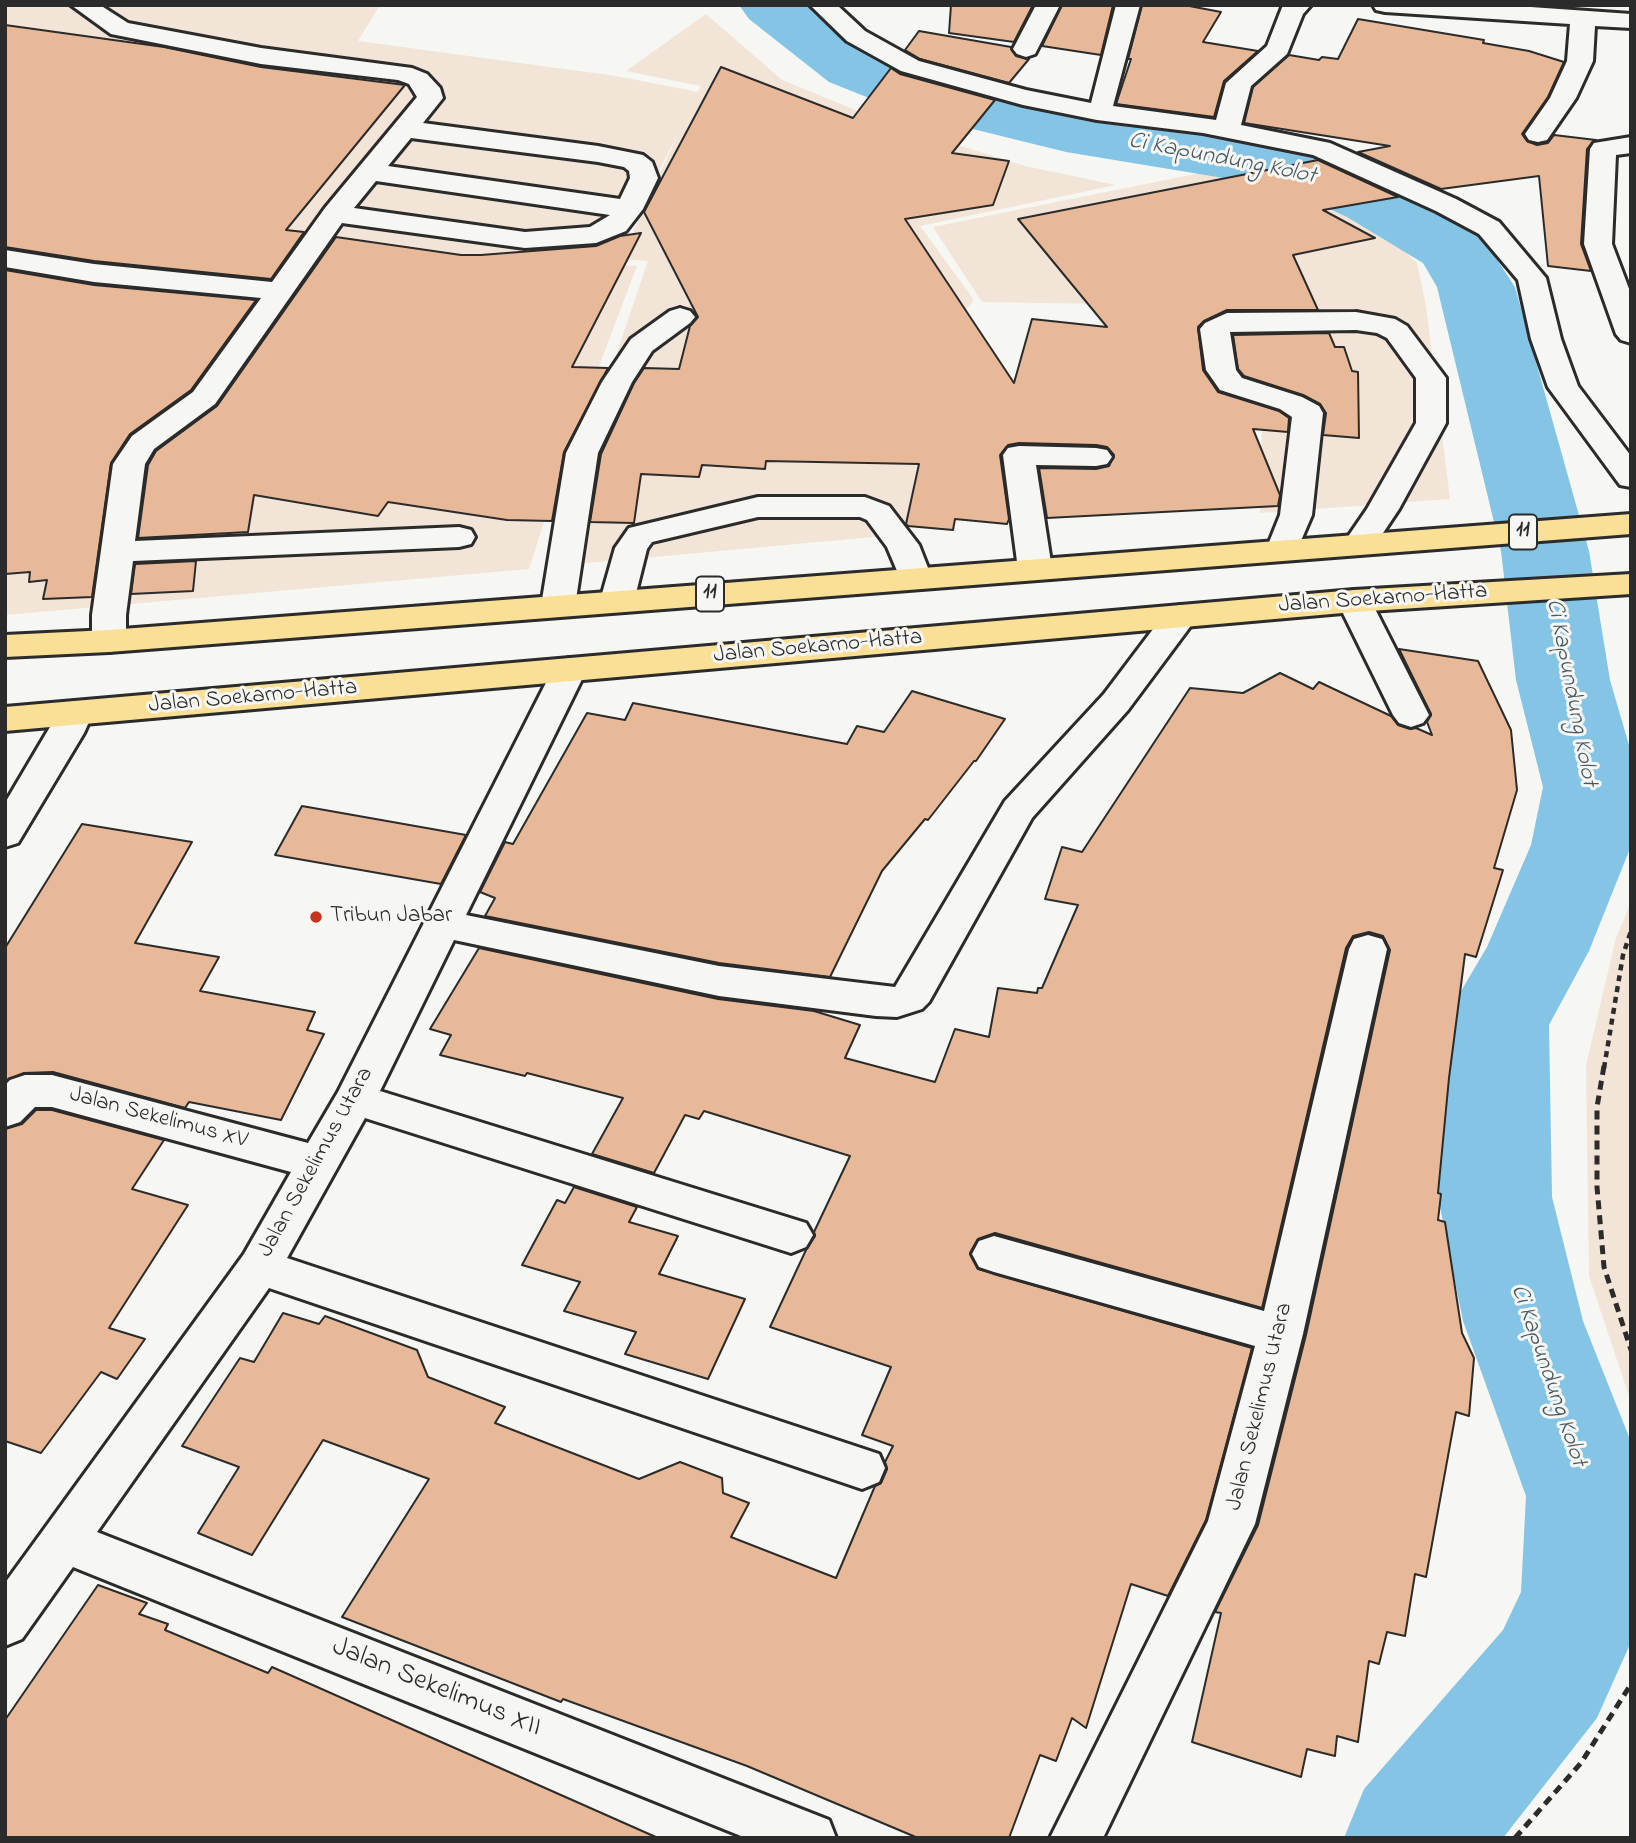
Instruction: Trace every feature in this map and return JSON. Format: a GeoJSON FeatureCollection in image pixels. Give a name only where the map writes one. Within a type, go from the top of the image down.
{"type":"FeatureCollection","features":[{"type":"Feature","properties":{"kind":"highway","name":"11"},"geometry":{"type":"LineString","coordinates":[[5,646],[109,641],[1631,524]]}},
{"type":"Feature","properties":{"kind":"highway","name":"Jalan Soekarno-Hatta"},"geometry":{"type":"LineString","coordinates":[[5,719],[1425,595],[1631,584]]}},
{"type":"Feature","properties":{"kind":"street"},"geometry":{"type":"LineString","coordinates":[[83,5],[120,29],[261,56],[403,73],[418,79],[427,88],[429,98],[335,214],[204,398],[143,443],[129,464],[109,615],[109,641]]}},
{"type":"Feature","properties":{"kind":"street"},"geometry":{"type":"LineString","coordinates":[[822,5],[856,36],[910,66],[1023,97],[1097,112],[1227,129],[1321,149],[1446,205],[1489,228],[1532,278],[1546,339],[1563,387],[1631,478]]}},
{"type":"Feature","properties":{"kind":"street"},"geometry":{"type":"LineString","coordinates":[[1026,48],[1048,5]]}},
{"type":"Feature","properties":{"kind":"street"},"geometry":{"type":"LineString","coordinates":[[1102,102],[1128,5]]}},
{"type":"Feature","properties":{"kind":"street"},"geometry":{"type":"LineString","coordinates":[[1227,129],[1239,83],[1264,64],[1278,49],[1292,10],[1299,5]]}},
{"type":"Feature","properties":{"kind":"street"},"geometry":{"type":"LineString","coordinates":[[1385,5],[1631,20]]}},
{"type":"Feature","properties":{"kind":"street"},"geometry":{"type":"LineString","coordinates":[[1538,134],[1563,98],[1580,61],[1583,18]]}},
{"type":"Feature","properties":{"kind":"street"},"geometry":{"type":"LineString","coordinates":[[335,214],[525,240],[596,235],[616,225],[629,209],[644,178],[642,168],[633,161],[405,129]]}},
{"type":"Feature","properties":{"kind":"street"},"geometry":{"type":"LineString","coordinates":[[1631,145],[1604,149],[1598,244],[1631,334]]}},
{"type":"Feature","properties":{"kind":"street"},"geometry":{"type":"LineString","coordinates":[[370,172],[629,209]]}},
{"type":"Feature","properties":{"kind":"street"},"geometry":{"type":"LineString","coordinates":[[5,258],[94,272],[279,291]]}},
{"type":"Feature","properties":{"kind":"street"},"geometry":{"type":"LineString","coordinates":[[558,606],[582,453],[617,382],[641,345],[680,317]]}},
{"type":"Feature","properties":{"kind":"street"},"geometry":{"type":"LineString","coordinates":[[1282,550],[1296,515],[1308,413],[1292,403],[1231,384],[1222,370],[1215,329],[1219,324],[1356,321],[1385,325],[1397,332],[1431,378],[1431,423],[1383,509],[1359,544]]}},
{"type":"Feature","properties":{"kind":"street"},"geometry":{"type":"LineString","coordinates":[[1035,569],[1019,455],[1096,457]]}},
{"type":"Feature","properties":{"kind":"street"},"geometry":{"type":"LineString","coordinates":[[617,601],[631,548],[640,535],[758,507],[865,507],[878,513],[903,545],[915,578]]}},
{"type":"Feature","properties":{"kind":"street"},"geometry":{"type":"LineString","coordinates":[[118,552],[459,537]]}},
{"type":"Feature","properties":{"kind":"street"},"geometry":{"type":"LineString","coordinates":[[1354,601],[1411,715]]}},
{"type":"Feature","properties":{"kind":"street"},"geometry":{"type":"LineString","coordinates":[[442,924],[719,981],[876,1001],[897,1002],[908,999],[915,992],[1018,810],[1116,702],[1181,616]]}},
{"type":"Feature","properties":{"kind":"street","name":"Jalan Sekelimus Utara"},"geometry":{"type":"LineString","coordinates":[[5,1623],[259,1267],[355,1099],[570,669]]}},
{"type":"Feature","properties":{"kind":"street"},"geometry":{"type":"LineString","coordinates":[[5,834],[75,713]]}},
{"type":"Feature","properties":{"kind":"street"},"geometry":{"type":"LineString","coordinates":[[5,774],[41,775]]}},
{"type":"Feature","properties":{"kind":"street","name":"Jalan Sekelimus Utara"},"geometry":{"type":"LineString","coordinates":[[1076,1838],[1231,1524],[1281,1334],[1368,949]]}},
{"type":"Feature","properties":{"kind":"street","name":"Jalan Sekelimus XV"},"geometry":{"type":"LineString","coordinates":[[5,1111],[25,1091],[52,1091],[318,1163]]}},
{"type":"Feature","properties":{"kind":"street"},"geometry":{"type":"LineString","coordinates":[[355,1099],[791,1236]]}},
{"type":"Feature","properties":{"kind":"street"},"geometry":{"type":"LineString","coordinates":[[994,1254],[1281,1334]]}},
{"type":"Feature","properties":{"kind":"street"},"geometry":{"type":"LineString","coordinates":[[259,1267],[862,1468]]}},
{"type":"Feature","properties":{"kind":"street","name":"Jalan Sekelimus XII"},"geometry":{"type":"LineString","coordinates":[[62,1540],[810,1838]]}},
{"type":"Feature","properties":{"kind":"path"},"geometry":{"type":"LineString","coordinates":[[1631,931],[1623,955],[1597,1107],[1597,1187],[1604,1267],[1631,1350]]}},
{"type":"Feature","properties":{"kind":"path"},"geometry":{"type":"LineString","coordinates":[[1515,1838],[1581,1763],[1631,1684]]}},
{"type":"Feature","properties":{"kind":"shaded area"},"geometry":{"type":"Polygon","coordinates":[[[5,5],[380,5],[358,41],[616,76],[698,92],[701,86],[626,71],[706,14],[782,80],[887,123],[1025,166],[1116,185],[920,226],[974,300],[928,357],[931,460],[906,534],[544,567],[648,261],[621,259],[678,134],[610,264],[637,266],[566,453],[529,569],[5,615],[5,5]]]}},
{"type":"Feature","properties":{"kind":"shaded area"},"geometry":{"type":"Polygon","coordinates":[[[1210,171],[1243,171],[1282,180],[1391,238],[1417,263],[1426,306],[1450,499],[1260,513],[1262,412],[1114,347],[1108,304],[982,302],[933,227],[1210,171]]]}},
{"type":"Feature","properties":{"kind":"shaded area"},"geometry":{"type":"Polygon","coordinates":[[[1631,902],[1631,1402],[1589,1276],[1586,1065],[1616,938],[1631,902]]]}},
{"type":"Feature","properties":{"kind":"building"},"geometry":{"type":"Polygon","coordinates":[[[951,5],[1033,5],[1014,42],[949,33],[951,5]]]}},
{"type":"Feature","properties":{"kind":"building"},"geometry":{"type":"Polygon","coordinates":[[[1062,5],[1113,5],[1101,55],[1042,46],[1062,5]]]}},
{"type":"Feature","properties":{"kind":"building"},"geometry":{"type":"Polygon","coordinates":[[[1142,5],[1184,5],[1221,12],[1203,42],[1258,51],[1224,81],[1214,117],[1116,104],[1131,59],[1128,59],[1142,5]]]}},
{"type":"Feature","properties":{"kind":"building"},"geometry":{"type":"Polygon","coordinates":[[[1358,19],[1484,40],[1483,43],[1529,51],[1564,62],[1548,97],[1522,134],[1527,141],[1537,145],[1548,143],[1554,135],[1596,140],[1587,149],[1581,244],[1591,271],[1548,266],[1539,176],[1441,189],[1358,152],[1390,146],[1244,123],[1253,87],[1289,55],[1319,60],[1322,57],[1338,59],[1358,19]]]}},
{"type":"Feature","properties":{"kind":"building"},"geometry":{"type":"Polygon","coordinates":[[[5,25],[164,47],[261,67],[405,85],[286,230],[304,232],[271,279],[94,261],[5,247],[5,25]]]}},
{"type":"Feature","properties":{"kind":"building"},"geometry":{"type":"Polygon","coordinates":[[[919,31],[1011,47],[1016,56],[1029,59],[1009,83],[920,59],[905,50],[919,31]]]}},
{"type":"Feature","properties":{"kind":"building"},"geometry":{"type":"Polygon","coordinates":[[[721,67],[853,118],[891,68],[900,74],[995,100],[952,153],[1009,161],[993,205],[905,219],[1014,383],[1032,319],[1107,327],[1018,219],[1318,160],[1398,197],[1323,210],[1375,238],[1293,255],[1318,310],[1227,310],[1204,321],[1198,327],[1203,370],[1218,392],[1279,411],[1289,418],[1288,432],[1253,429],[1280,495],[1278,506],[1047,518],[1039,468],[1096,469],[1109,466],[1114,455],[1107,447],[1096,445],[1019,443],[1008,445],[1000,455],[1009,519],[1007,524],[955,519],[953,530],[908,526],[906,524],[919,464],[766,461],[765,469],[702,465],[699,477],[641,474],[634,523],[590,522],[601,454],[634,383],[644,368],[679,369],[690,326],[698,317],[644,212],[721,67]]]}},
{"type":"Feature","properties":{"kind":"building"},"geometry":{"type":"Polygon","coordinates":[[[641,233],[572,367],[608,368],[564,452],[552,521],[507,520],[388,502],[378,516],[254,495],[248,532],[138,538],[148,465],[156,451],[217,406],[336,237],[461,255],[481,255],[596,246],[620,236],[641,233]]]}},
{"type":"Feature","properties":{"kind":"building"},"geometry":{"type":"Polygon","coordinates":[[[5,270],[94,285],[256,300],[191,390],[130,434],[111,463],[92,597],[43,599],[47,580],[29,582],[30,572],[5,574],[5,270]]]}},
{"type":"Feature","properties":{"kind":"building"},"geometry":{"type":"Polygon","coordinates":[[[1329,333],[1335,347],[1344,347],[1352,371],[1358,372],[1359,438],[1323,435],[1326,413],[1320,404],[1303,395],[1244,376],[1238,369],[1233,335],[1329,333]]]}},
{"type":"Feature","properties":{"kind":"building"},"geometry":{"type":"Polygon","coordinates":[[[196,561],[193,591],[131,594],[135,564],[196,561]]]}},
{"type":"Feature","properties":{"kind":"building"},"geometry":{"type":"Polygon","coordinates":[[[1399,649],[1478,661],[1511,730],[1517,790],[1494,868],[1503,870],[1476,957],[1465,954],[1438,1193],[1441,1194],[1438,1220],[1445,1222],[1462,1333],[1474,1358],[1469,1416],[1456,1412],[1426,1577],[1415,1574],[1405,1636],[1387,1632],[1379,1664],[1369,1661],[1358,1742],[1337,1736],[1335,1756],[1307,1749],[1301,1777],[1192,1742],[1221,1613],[1215,1612],[1258,1525],[1306,1335],[1390,950],[1383,936],[1369,932],[1353,936],[1346,948],[1262,1308],[995,1233],[978,1239],[970,1253],[978,1269],[1252,1348],[1206,1520],[1168,1596],[1131,1584],[1086,1728],[1072,1718],[1056,1761],[1040,1755],[1009,1838],[918,1838],[747,1766],[563,1699],[561,1702],[342,1617],[429,1479],[323,1440],[252,1555],[198,1533],[239,1467],[182,1446],[240,1358],[254,1362],[283,1313],[319,1324],[325,1316],[417,1350],[428,1377],[505,1407],[495,1423],[639,1479],[680,1462],[722,1478],[723,1493],[749,1503],[731,1537],[836,1578],[875,1486],[881,1483],[887,1469],[885,1462],[893,1446],[862,1435],[891,1367],[770,1327],[815,1236],[814,1232],[850,1156],[704,1111],[699,1119],[685,1115],[654,1173],[592,1154],[623,1098],[527,1073],[525,1076],[440,1055],[451,1035],[430,1029],[479,948],[718,999],[814,1011],[860,1025],[845,1058],[935,1082],[955,1029],[989,1037],[998,988],[1037,993],[1038,988],[1042,988],[1078,905],[1045,899],[1062,847],[1082,852],[1190,688],[1243,693],[1280,673],[1313,689],[1319,682],[1391,716],[1398,725],[1416,728],[1432,735],[1427,722],[1431,714],[1399,649]]]}},
{"type":"Feature","properties":{"kind":"building"},"geometry":{"type":"Polygon","coordinates":[[[912,691],[1005,719],[976,761],[882,871],[830,977],[719,963],[485,916],[495,898],[480,892],[505,842],[513,844],[587,713],[625,720],[633,703],[847,744],[857,726],[884,732],[912,691]]]}},
{"type":"Feature","properties":{"kind":"building"},"geometry":{"type":"Polygon","coordinates":[[[302,806],[466,835],[441,884],[275,855],[302,806]]]}},
{"type":"Feature","properties":{"kind":"building"},"geometry":{"type":"Polygon","coordinates":[[[82,824],[192,842],[135,943],[219,957],[200,991],[315,1012],[307,1030],[324,1034],[281,1120],[189,1102],[185,1108],[53,1072],[24,1073],[5,1081],[5,948],[82,824]]]}},
{"type":"Feature","properties":{"kind":"building"},"geometry":{"type":"Polygon","coordinates":[[[36,1110],[52,1110],[164,1140],[132,1189],[188,1205],[109,1328],[145,1339],[117,1379],[101,1372],[41,1453],[5,1441],[5,1129],[22,1124],[36,1110]]]}},
{"type":"Feature","properties":{"kind":"building"},"geometry":{"type":"Polygon","coordinates":[[[574,1187],[637,1207],[629,1222],[678,1236],[659,1274],[745,1299],[708,1379],[625,1354],[636,1332],[564,1311],[580,1282],[522,1265],[557,1200],[565,1203],[574,1187]]]}},
{"type":"Feature","properties":{"kind":"building"},"geometry":{"type":"Polygon","coordinates":[[[98,1585],[147,1603],[139,1614],[168,1624],[165,1630],[268,1673],[272,1667],[658,1838],[5,1838],[5,1720],[98,1585]]]}},
{"type":"Feature","properties":{"kind":"waterway","name":"Ci Kapundung Kolot"},"geometry":{"type":"LineString","coordinates":[[772,5],[853,68],[929,97],[1066,131],[1231,156],[1305,171],[1373,201],[1452,248],[1476,287],[1545,551],[1563,680],[1592,787],[1581,845],[1537,951],[1495,1025],[1495,1197],[1523,1321],[1589,1496],[1586,1595],[1550,1674],[1414,1838]]}},
{"type":"Feature","properties":{"kind":"place","name":"Tribun Jabar"},"geometry":{"type":"Point","coordinates":[316,917]}}]}
